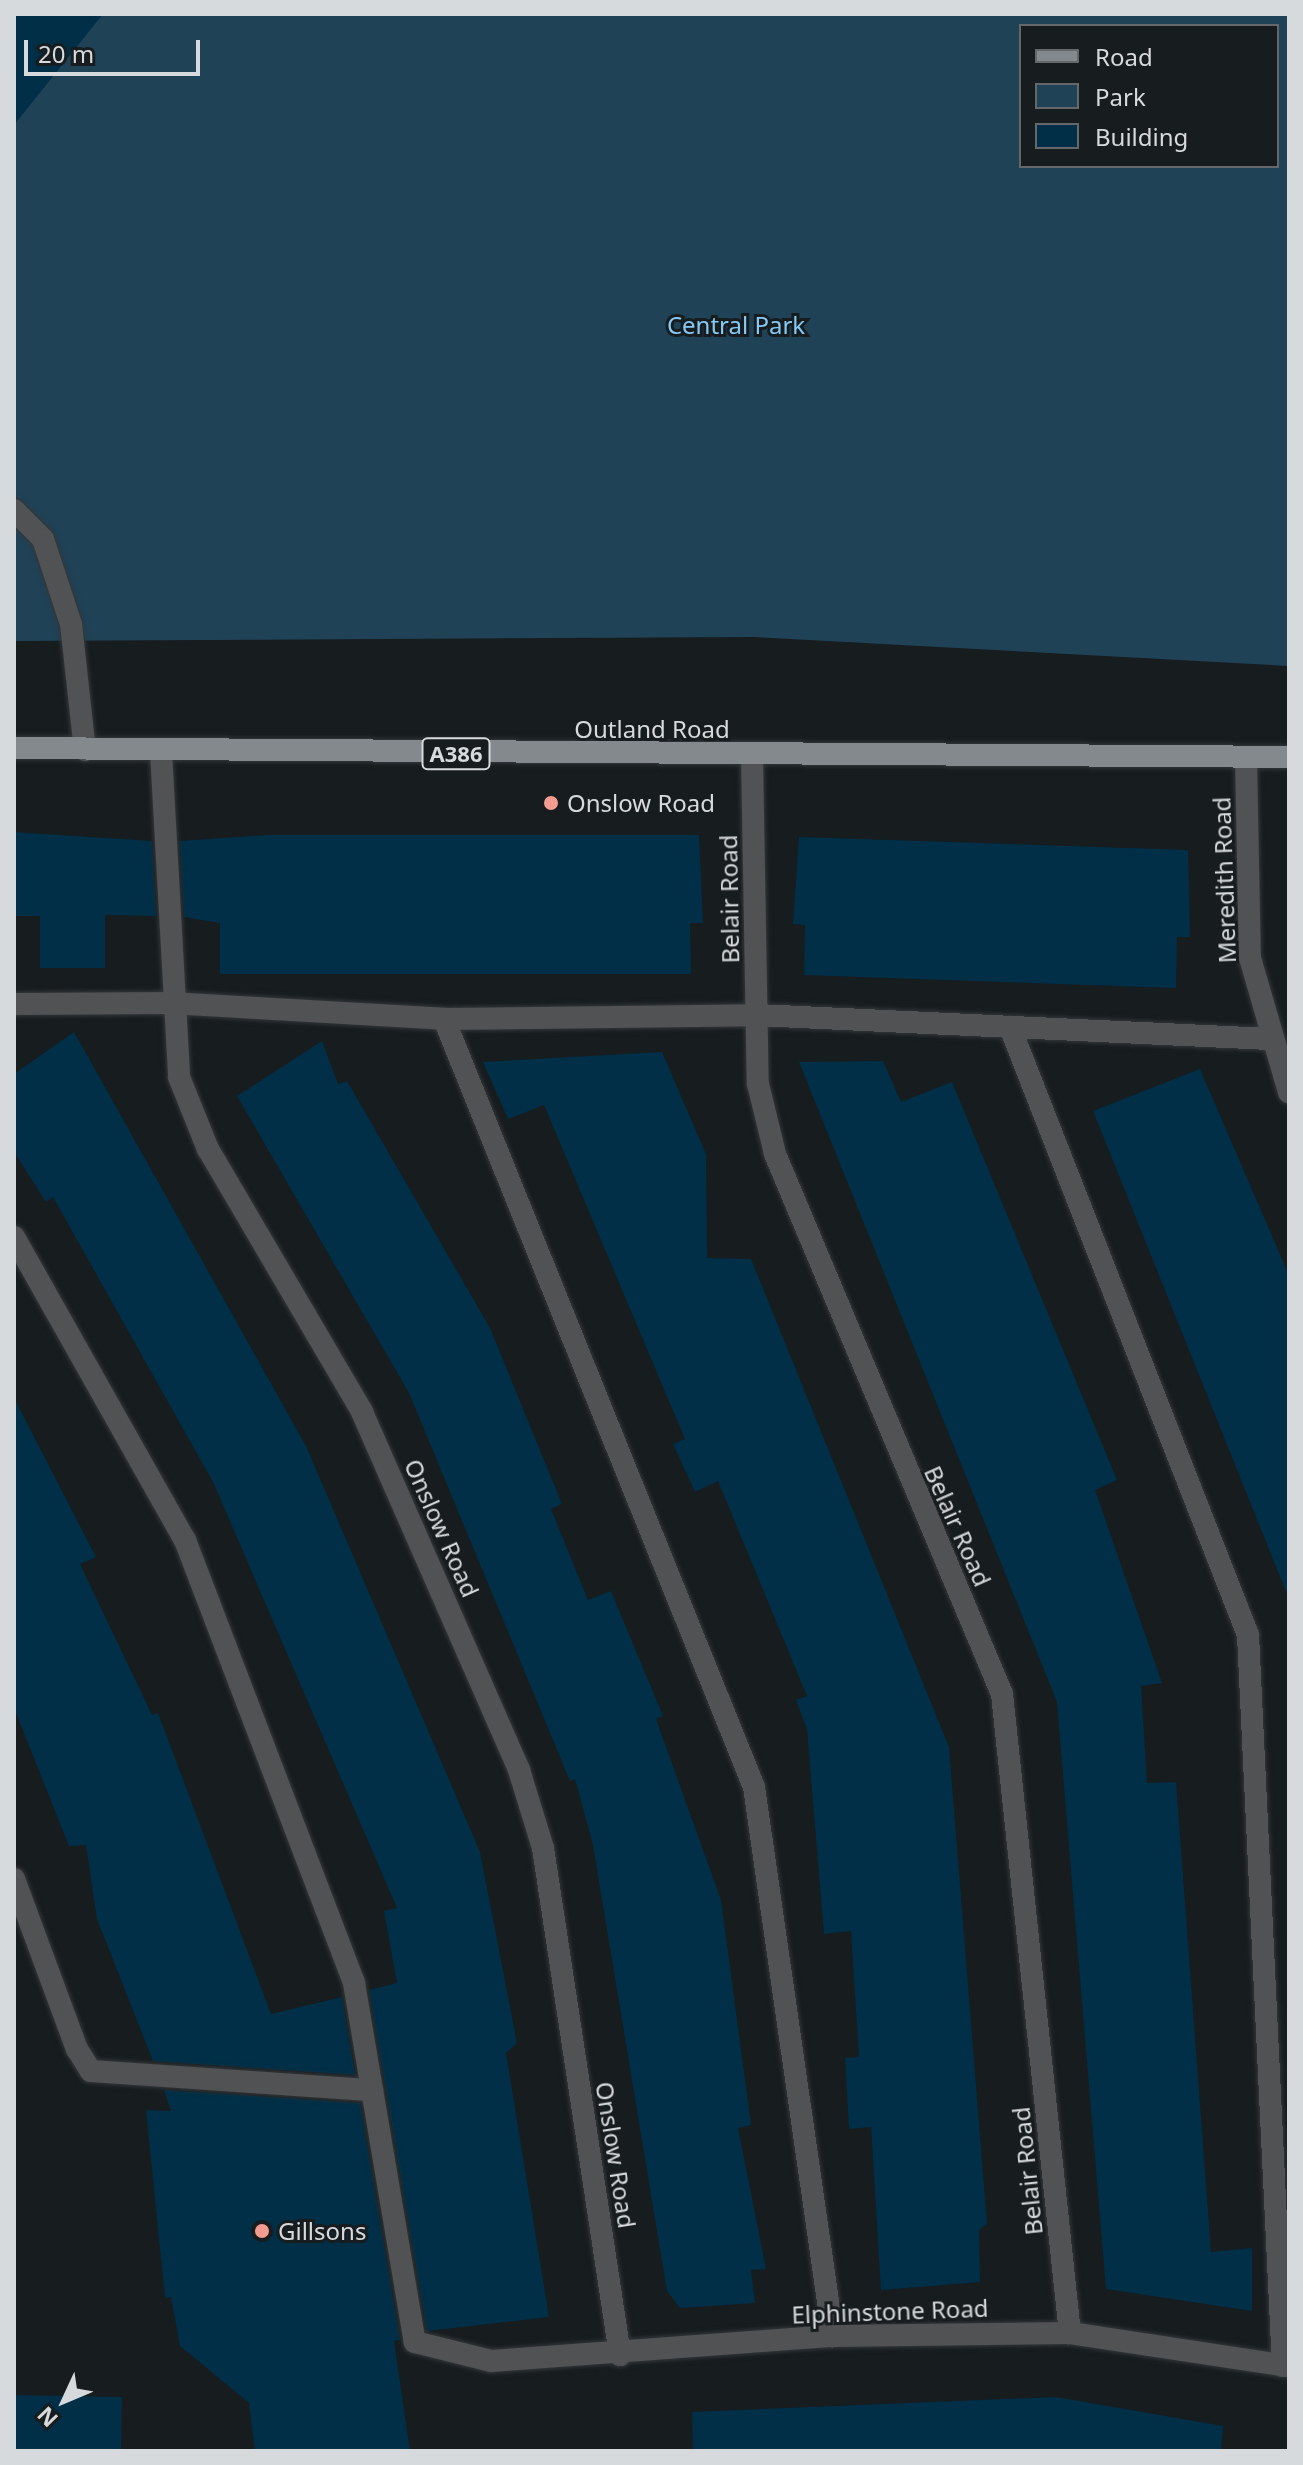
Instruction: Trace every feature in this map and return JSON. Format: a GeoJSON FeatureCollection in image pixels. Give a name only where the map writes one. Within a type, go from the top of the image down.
{"type":"FeatureCollection","features":[{"type":"Feature","properties":{"kind":"main road","name":"Outland Road"},"geometry":{"type":"LineString","coordinates":[[14,748],[161,752],[1289,757]]}},
{"type":"Feature","properties":{"kind":"street"},"geometry":{"type":"LineString","coordinates":[[14,510],[43,539],[71,624],[85,750]]}},
{"type":"Feature","properties":{"kind":"street","name":"Onslow Road"},"geometry":{"type":"LineString","coordinates":[[161,752],[170,1003],[179,1077],[208,1149],[362,1412],[519,1770],[543,1848],[620,2355]]}},
{"type":"Feature","properties":{"kind":"street","name":"Belair Road"},"geometry":{"type":"LineString","coordinates":[[752,756],[758,1084],[775,1154],[1002,1694],[1070,2333]]}},
{"type":"Feature","properties":{"kind":"street","name":"Meredith Road"},"geometry":{"type":"LineString","coordinates":[[1246,757],[1250,958],[1269,1039],[1289,1092]]}},
{"type":"Feature","properties":{"kind":"street"},"geometry":{"type":"LineString","coordinates":[[14,1004],[170,1003],[444,1019],[757,1015],[1269,1039]]}},
{"type":"Feature","properties":{"kind":"street"},"geometry":{"type":"LineString","coordinates":[[444,1019],[754,1787],[833,2336]]}},
{"type":"Feature","properties":{"kind":"street"},"geometry":{"type":"LineString","coordinates":[[1010,1027],[1248,1635],[1286,2366]]}},
{"type":"Feature","properties":{"kind":"street"},"geometry":{"type":"LineString","coordinates":[[14,1237],[185,1540],[354,1983],[372,2090],[91,2071],[77,2049],[14,1879]]}},
{"type":"Feature","properties":{"kind":"street","name":"Elphinstone Road"},"geometry":{"type":"LineString","coordinates":[[372,2090],[415,2342],[491,2361],[620,2355],[833,2336],[1070,2333],[1286,2366]]}},
{"type":"Feature","properties":{"kind":"green space","name":"Central Park"},"geometry":{"type":"Polygon","coordinates":[[[14,14],[1289,14],[1289,666],[754,637],[14,641],[14,14]]]}},
{"type":"Feature","properties":{"kind":"building"},"geometry":{"type":"Polygon","coordinates":[[[14,14],[103,14],[14,125],[14,14]]]}},
{"type":"Feature","properties":{"kind":"building"},"geometry":{"type":"Polygon","coordinates":[[[14,832],[152,841],[156,916],[105,915],[105,968],[40,968],[40,916],[14,916],[14,832]]]}},
{"type":"Feature","properties":{"kind":"building"},"geometry":{"type":"Polygon","coordinates":[[[267,835],[699,835],[703,923],[690,923],[691,974],[220,974],[220,923],[184,917],[180,841],[267,835]]]}},
{"type":"Feature","properties":{"kind":"building"},"geometry":{"type":"Polygon","coordinates":[[[799,837],[1188,850],[1190,937],[1177,937],[1176,988],[804,975],[805,925],[793,924],[799,837]]]}},
{"type":"Feature","properties":{"kind":"building"},"geometry":{"type":"Polygon","coordinates":[[[74,1032],[306,1446],[480,1852],[517,2043],[506,2053],[549,2317],[427,2331],[369,1990],[397,1983],[384,1911],[397,1908],[213,1482],[53,1197],[46,1202],[14,1152],[14,1074],[74,1032]]]}},
{"type":"Feature","properties":{"kind":"building"},"geometry":{"type":"Polygon","coordinates":[[[322,1041],[338,1084],[347,1081],[490,1328],[562,1504],[551,1509],[588,1600],[611,1591],[663,1716],[656,1719],[721,1900],[751,2125],[738,2128],[766,2269],[751,2270],[755,2303],[680,2308],[667,2291],[593,1845],[575,1779],[570,1781],[409,1393],[237,1096],[322,1041]]]}},
{"type":"Feature","properties":{"kind":"building"},"geometry":{"type":"Polygon","coordinates":[[[662,1052],[706,1154],[707,1258],[751,1259],[949,1747],[987,2224],[979,2230],[980,2282],[881,2290],[871,2127],[849,2129],[845,2058],[859,2057],[851,1931],[824,1934],[807,1729],[796,1700],[807,1696],[718,1481],[695,1492],[673,1444],[685,1439],[544,1105],[508,1119],[483,1062],[662,1052]]]}},
{"type":"Feature","properties":{"kind":"building"},"geometry":{"type":"Polygon","coordinates":[[[883,1061],[901,1102],[952,1082],[1117,1480],[1095,1490],[1162,1683],[1141,1686],[1147,1783],[1176,1782],[1211,2252],[1252,2248],[1252,2311],[1106,2289],[1057,1702],[799,1062],[883,1061]]]}},
{"type":"Feature","properties":{"kind":"building"},"geometry":{"type":"Polygon","coordinates":[[[1200,1069],[1288,1273],[1287,1594],[1093,1111],[1200,1069]]]}},
{"type":"Feature","properties":{"kind":"building"},"geometry":{"type":"Polygon","coordinates":[[[14,1398],[96,1557],[80,1564],[152,1715],[158,1713],[271,2014],[342,1997],[355,2075],[153,2061],[97,1919],[86,1845],[69,1846],[14,1708],[14,1398]]]}},
{"type":"Feature","properties":{"kind":"building","name":"Gillsons"},"geometry":{"type":"Polygon","coordinates":[[[164,2090],[360,2103],[400,2340],[394,2341],[410,2451],[255,2451],[249,2403],[180,2346],[171,2297],[165,2298],[146,2110],[171,2111],[164,2090]]]}},
{"type":"Feature","properties":{"kind":"building"},"geometry":{"type":"Polygon","coordinates":[[[14,2395],[122,2397],[121,2451],[14,2451],[14,2395]]]}},
{"type":"Feature","properties":{"kind":"building"},"geometry":{"type":"Polygon","coordinates":[[[1056,2397],[1223,2426],[1221,2451],[693,2451],[692,2412],[1056,2397]]]}},
{"type":"Feature","properties":{"kind":"place","name":"Onslow Road"},"geometry":{"type":"Point","coordinates":[551,803]}},
{"type":"Feature","properties":{"kind":"place","name":"Gillsons"},"geometry":{"type":"Point","coordinates":[262,2231]}}]}
